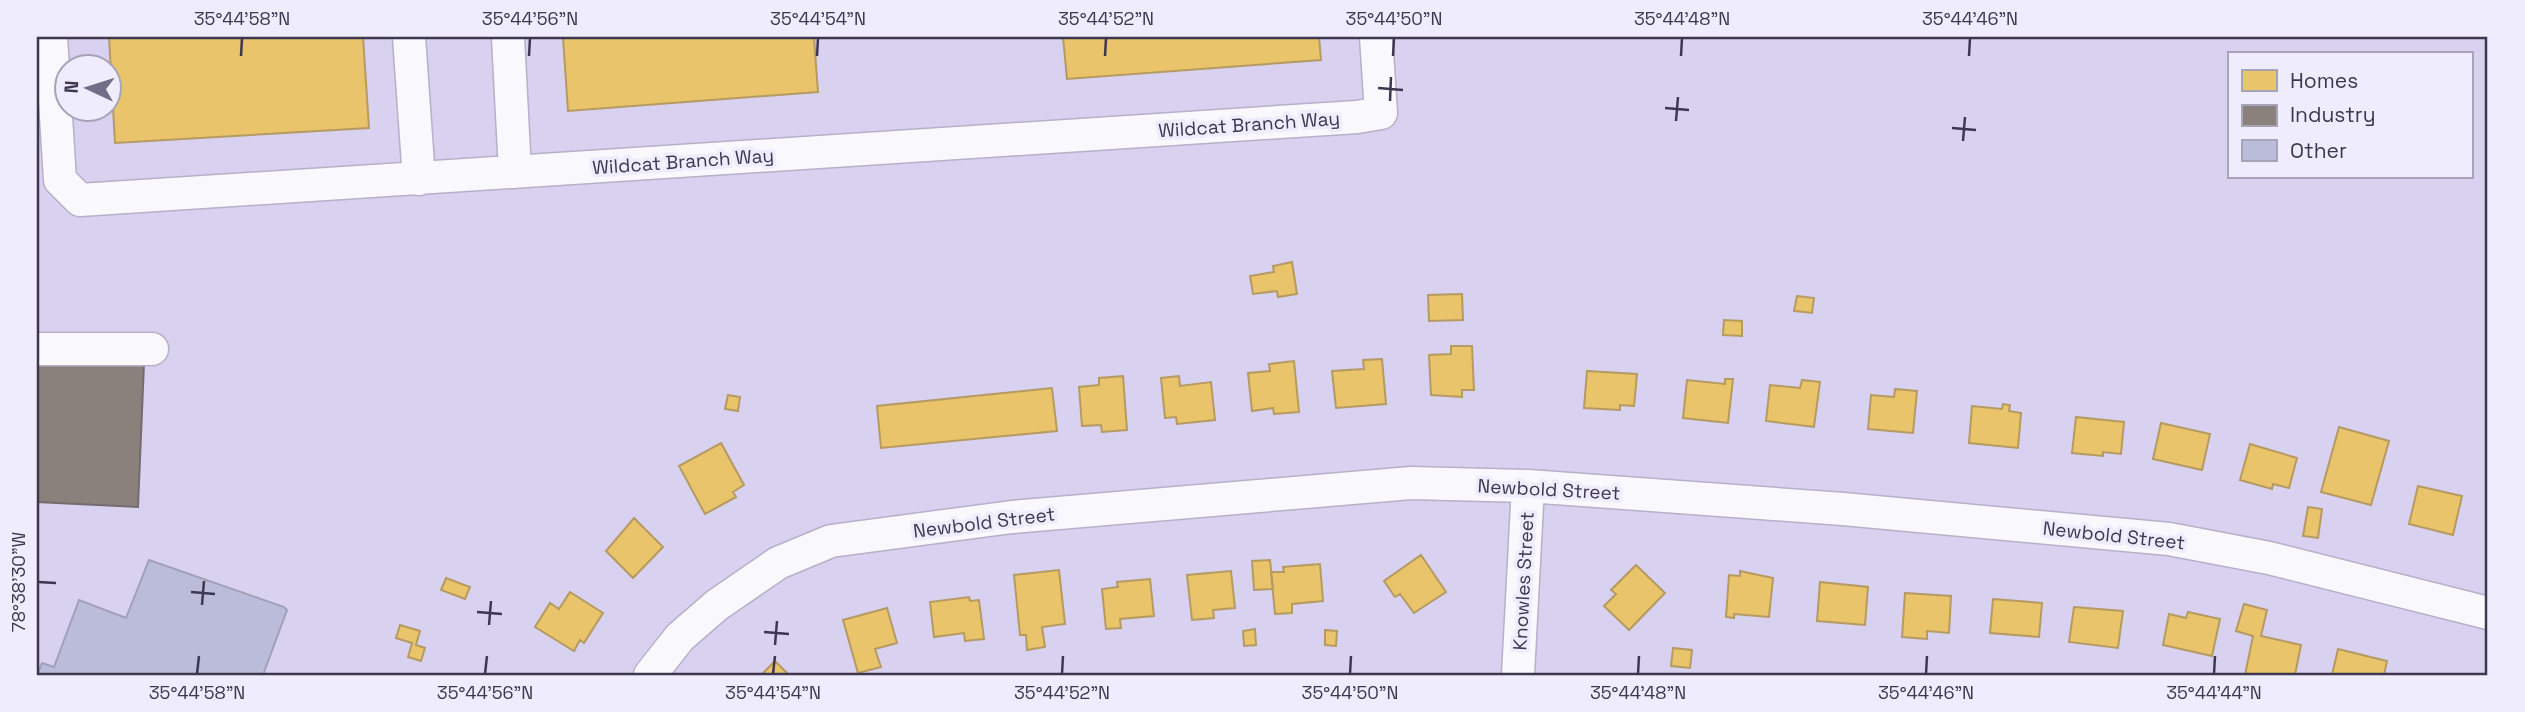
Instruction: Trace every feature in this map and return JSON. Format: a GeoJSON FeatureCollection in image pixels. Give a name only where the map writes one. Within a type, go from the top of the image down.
{"type":"FeatureCollection","features":[{"type":"Feature","properties":{"kind":"street","name":"Wildcat Branch Way"},"geometry":{"type":"LineString","coordinates":[[51,37],[60,180],[80,200],[1357,117],[1381,113],[1376,37]]}},
{"type":"Feature","properties":{"kind":"street"},"geometry":{"type":"LineString","coordinates":[[409,37],[419,178]]}},
{"type":"Feature","properties":{"kind":"street"},"geometry":{"type":"LineString","coordinates":[[508,37],[515,172]]}},
{"type":"Feature","properties":{"kind":"street"},"geometry":{"type":"LineString","coordinates":[[37,349],[152,349]]}},
{"type":"Feature","properties":{"kind":"street","name":"Newbold Street"},"geometry":{"type":"LineString","coordinates":[[650,675],[680,637],[717,605],[778,563],[831,541],[1012,517],[1411,483],[1528,486],[1843,509],[2169,539],[2269,558],[2488,613]]}},
{"type":"Feature","properties":{"kind":"street","name":"Knowles Street"},"geometry":{"type":"LineString","coordinates":[[1518,675],[1528,486]]}},
{"type":"Feature","properties":{"kind":"building: Homes"},"geometry":{"type":"Polygon","coordinates":[[[109,37],[363,37],[369,128],[115,143],[114,122],[122,122],[122,52],[110,52],[109,37]]]}},
{"type":"Feature","properties":{"kind":"building: Homes"},"geometry":{"type":"Polygon","coordinates":[[[563,37],[814,37],[818,92],[568,111],[563,37]]]}},
{"type":"Feature","properties":{"kind":"building: Homes"},"geometry":{"type":"Polygon","coordinates":[[[1063,37],[1319,37],[1321,60],[1067,79],[1063,37]]]}},
{"type":"Feature","properties":{"kind":"building: Homes"},"geometry":{"type":"Polygon","coordinates":[[[1292,262],[1297,294],[1278,297],[1277,291],[1253,294],[1250,276],[1274,272],[1273,266],[1292,262]]]}},
{"type":"Feature","properties":{"kind":"building: Homes"},"geometry":{"type":"Polygon","coordinates":[[[1462,294],[1463,320],[1429,321],[1428,295],[1462,294]]]}},
{"type":"Feature","properties":{"kind":"building: Homes"},"geometry":{"type":"Polygon","coordinates":[[[1797,296],[1814,298],[1812,313],[1794,311],[1797,296]]]}},
{"type":"Feature","properties":{"kind":"building: Homes"},"geometry":{"type":"Polygon","coordinates":[[[1724,320],[1742,321],[1742,336],[1723,335],[1724,320]]]}},
{"type":"Feature","properties":{"kind":"building: Homes"},"geometry":{"type":"Polygon","coordinates":[[[1451,346],[1472,346],[1474,390],[1462,390],[1462,397],[1431,395],[1429,355],[1451,354],[1451,346]]]}},
{"type":"Feature","properties":{"kind":"building: Homes"},"geometry":{"type":"Polygon","coordinates":[[[1382,359],[1386,404],[1336,408],[1332,371],[1364,369],[1363,360],[1382,359]]]}},
{"type":"Feature","properties":{"kind":"building: Homes"},"geometry":{"type":"Polygon","coordinates":[[[1294,361],[1299,412],[1274,414],[1273,408],[1252,411],[1248,373],[1270,371],[1269,364],[1294,361]]]}},
{"type":"Feature","properties":{"kind":"building: Homes"},"geometry":{"type":"Polygon","coordinates":[[[1587,371],[1637,374],[1634,406],[1620,405],[1620,410],[1584,408],[1587,371]]]}},
{"type":"Feature","properties":{"kind":"building: Homes"},"geometry":{"type":"Polygon","coordinates":[[[1123,376],[1127,430],[1102,432],[1101,425],[1082,426],[1079,387],[1099,385],[1099,378],[1123,376]]]}},
{"type":"Feature","properties":{"kind":"building: Homes"},"geometry":{"type":"Polygon","coordinates":[[[1179,376],[1180,386],[1211,382],[1215,420],[1177,424],[1176,417],[1165,418],[1161,378],[1179,376]]]}},
{"type":"Feature","properties":{"kind":"building: Homes"},"geometry":{"type":"Polygon","coordinates":[[[1725,379],[1733,379],[1728,423],[1683,418],[1687,380],[1725,384],[1725,379]]]}},
{"type":"Feature","properties":{"kind":"building: Homes"},"geometry":{"type":"Polygon","coordinates":[[[1802,380],[1820,382],[1814,427],[1766,421],[1770,385],[1800,388],[1802,380]]]}},
{"type":"Feature","properties":{"kind":"building: Homes"},"geometry":{"type":"Polygon","coordinates":[[[1052,388],[1057,431],[881,448],[877,406],[1052,388]]]}},
{"type":"Feature","properties":{"kind":"building: Homes"},"geometry":{"type":"Polygon","coordinates":[[[1895,389],[1917,391],[1913,433],[1868,429],[1871,395],[1894,397],[1895,389]]]}},
{"type":"Feature","properties":{"kind":"building: Homes"},"geometry":{"type":"Polygon","coordinates":[[[728,395],[740,397],[738,411],[725,409],[728,395]]]}},
{"type":"Feature","properties":{"kind":"building: Homes"},"geometry":{"type":"Polygon","coordinates":[[[2003,404],[2010,405],[2009,411],[2021,413],[2018,448],[1969,443],[1972,406],[2002,409],[2003,404]]]}},
{"type":"Feature","properties":{"kind":"building: Homes"},"geometry":{"type":"Polygon","coordinates":[[[2076,417],[2124,422],[2121,454],[2103,452],[2103,456],[2072,453],[2076,417]]]}},
{"type":"Feature","properties":{"kind":"building: Homes"},"geometry":{"type":"Polygon","coordinates":[[[2161,423],[2210,434],[2202,470],[2153,459],[2161,423]]]}},
{"type":"Feature","properties":{"kind":"building: Homes"},"geometry":{"type":"Polygon","coordinates":[[[2339,427],[2389,441],[2371,505],[2321,492],[2339,427]]]}},
{"type":"Feature","properties":{"kind":"building: Homes"},"geometry":{"type":"Polygon","coordinates":[[[721,443],[744,485],[733,492],[736,497],[705,514],[679,466],[721,443]]]}},
{"type":"Feature","properties":{"kind":"building: Homes"},"geometry":{"type":"Polygon","coordinates":[[[2250,444],[2297,458],[2289,488],[2273,484],[2272,489],[2240,480],[2250,444]]]}},
{"type":"Feature","properties":{"kind":"building: Homes"},"geometry":{"type":"Polygon","coordinates":[[[2418,486],[2462,496],[2453,535],[2409,524],[2418,486]]]}},
{"type":"Feature","properties":{"kind":"building: Homes"},"geometry":{"type":"Polygon","coordinates":[[[2308,507],[2322,509],[2318,538],[2303,536],[2308,507]]]}},
{"type":"Feature","properties":{"kind":"building: Homes"},"geometry":{"type":"Polygon","coordinates":[[[634,518],[663,547],[633,578],[606,551],[634,518]]]}},
{"type":"Feature","properties":{"kind":"building: Homes"},"geometry":{"type":"Polygon","coordinates":[[[1421,555],[1446,592],[1414,613],[1400,594],[1395,597],[1384,581],[1421,555]]]}},
{"type":"Feature","properties":{"kind":"building: Homes"},"geometry":{"type":"Polygon","coordinates":[[[1270,560],[1273,589],[1254,590],[1252,561],[1270,560]]]}},
{"type":"Feature","properties":{"kind":"building: Homes"},"geometry":{"type":"Polygon","coordinates":[[[1320,564],[1323,601],[1292,604],[1292,613],[1275,614],[1271,572],[1284,572],[1283,567],[1320,564]]]}},
{"type":"Feature","properties":{"kind":"building: Homes"},"geometry":{"type":"Polygon","coordinates":[[[1636,565],[1665,593],[1629,630],[1604,606],[1616,594],[1611,590],[1636,565]]]}},
{"type":"Feature","properties":{"kind":"building: Homes"},"geometry":{"type":"Polygon","coordinates":[[[1059,570],[1065,624],[1042,627],[1045,647],[1027,650],[1026,635],[1020,635],[1014,575],[1059,570]]]}},
{"type":"Feature","properties":{"kind":"building: Homes"},"geometry":{"type":"Polygon","coordinates":[[[1231,571],[1235,608],[1213,610],[1214,618],[1192,620],[1187,575],[1231,571]]]}},
{"type":"Feature","properties":{"kind":"building: Homes"},"geometry":{"type":"Polygon","coordinates":[[[1740,571],[1773,578],[1769,617],[1734,614],[1734,618],[1726,617],[1729,575],[1740,576],[1740,571]]]}},
{"type":"Feature","properties":{"kind":"building: Homes"},"geometry":{"type":"Polygon","coordinates":[[[446,578],[470,587],[465,599],[441,590],[446,578]]]}},
{"type":"Feature","properties":{"kind":"building: Homes"},"geometry":{"type":"Polygon","coordinates":[[[1150,579],[1154,616],[1120,619],[1121,628],[1106,629],[1102,589],[1118,587],[1117,582],[1150,579]]]}},
{"type":"Feature","properties":{"kind":"building: Homes"},"geometry":{"type":"Polygon","coordinates":[[[1820,582],[1868,587],[1865,625],[1817,621],[1820,582]]]}},
{"type":"Feature","properties":{"kind":"building: Homes"},"geometry":{"type":"Polygon","coordinates":[[[570,592],[603,613],[584,643],[580,640],[574,651],[535,627],[550,603],[559,609],[570,592]]]}},
{"type":"Feature","properties":{"kind":"building: Homes"},"geometry":{"type":"Polygon","coordinates":[[[1905,593],[1951,596],[1949,633],[1927,631],[1927,639],[1902,637],[1905,593]]]}},
{"type":"Feature","properties":{"kind":"building: Homes"},"geometry":{"type":"Polygon","coordinates":[[[969,597],[970,601],[979,600],[984,639],[965,641],[964,633],[934,637],[930,602],[969,597]]]}},
{"type":"Feature","properties":{"kind":"building: Homes"},"geometry":{"type":"Polygon","coordinates":[[[1993,599],[2042,603],[2039,637],[1990,633],[1993,599]]]}},
{"type":"Feature","properties":{"kind":"building: Homes"},"geometry":{"type":"Polygon","coordinates":[[[2244,604],[2267,610],[2261,636],[2301,645],[2295,675],[2245,675],[2253,636],[2236,631],[2244,604]]]}},
{"type":"Feature","properties":{"kind":"building: Homes"},"geometry":{"type":"Polygon","coordinates":[[[2074,607],[2123,611],[2118,648],[2069,642],[2074,607]]]}},
{"type":"Feature","properties":{"kind":"building: Homes"},"geometry":{"type":"Polygon","coordinates":[[[887,608],[897,643],[875,649],[881,667],[858,673],[843,620],[887,608]]]}},
{"type":"Feature","properties":{"kind":"building: Homes"},"geometry":{"type":"Polygon","coordinates":[[[2188,612],[2220,619],[2212,656],[2163,645],[2169,614],[2186,618],[2188,612]]]}},
{"type":"Feature","properties":{"kind":"building: Homes"},"geometry":{"type":"Polygon","coordinates":[[[400,625],[420,631],[416,645],[425,648],[421,661],[408,657],[412,643],[396,638],[400,625]]]}},
{"type":"Feature","properties":{"kind":"building: Homes"},"geometry":{"type":"Polygon","coordinates":[[[1255,629],[1256,645],[1244,646],[1243,631],[1255,629]]]}},
{"type":"Feature","properties":{"kind":"building: Homes"},"geometry":{"type":"Polygon","coordinates":[[[1325,630],[1337,631],[1336,646],[1325,645],[1325,630]]]}},
{"type":"Feature","properties":{"kind":"building: Homes"},"geometry":{"type":"Polygon","coordinates":[[[1673,648],[1692,650],[1690,668],[1671,666],[1673,648]]]}},
{"type":"Feature","properties":{"kind":"building: Homes"},"geometry":{"type":"Polygon","coordinates":[[[2338,649],[2387,661],[2384,675],[2332,675],[2338,649]]]}},
{"type":"Feature","properties":{"kind":"building: Homes"},"geometry":{"type":"Polygon","coordinates":[[[775,661],[789,675],[761,675],[775,661]]]}},
{"type":"Feature","properties":{"kind":"building: Industry"},"geometry":{"type":"Polygon","coordinates":[[[37,358],[144,363],[138,507],[37,502],[37,358]]]}},
{"type":"Feature","properties":{"kind":"building: Other"},"geometry":{"type":"Polygon","coordinates":[[[149,560],[287,610],[263,675],[37,675],[42,663],[54,667],[79,600],[126,618],[149,560]]]}}]}
